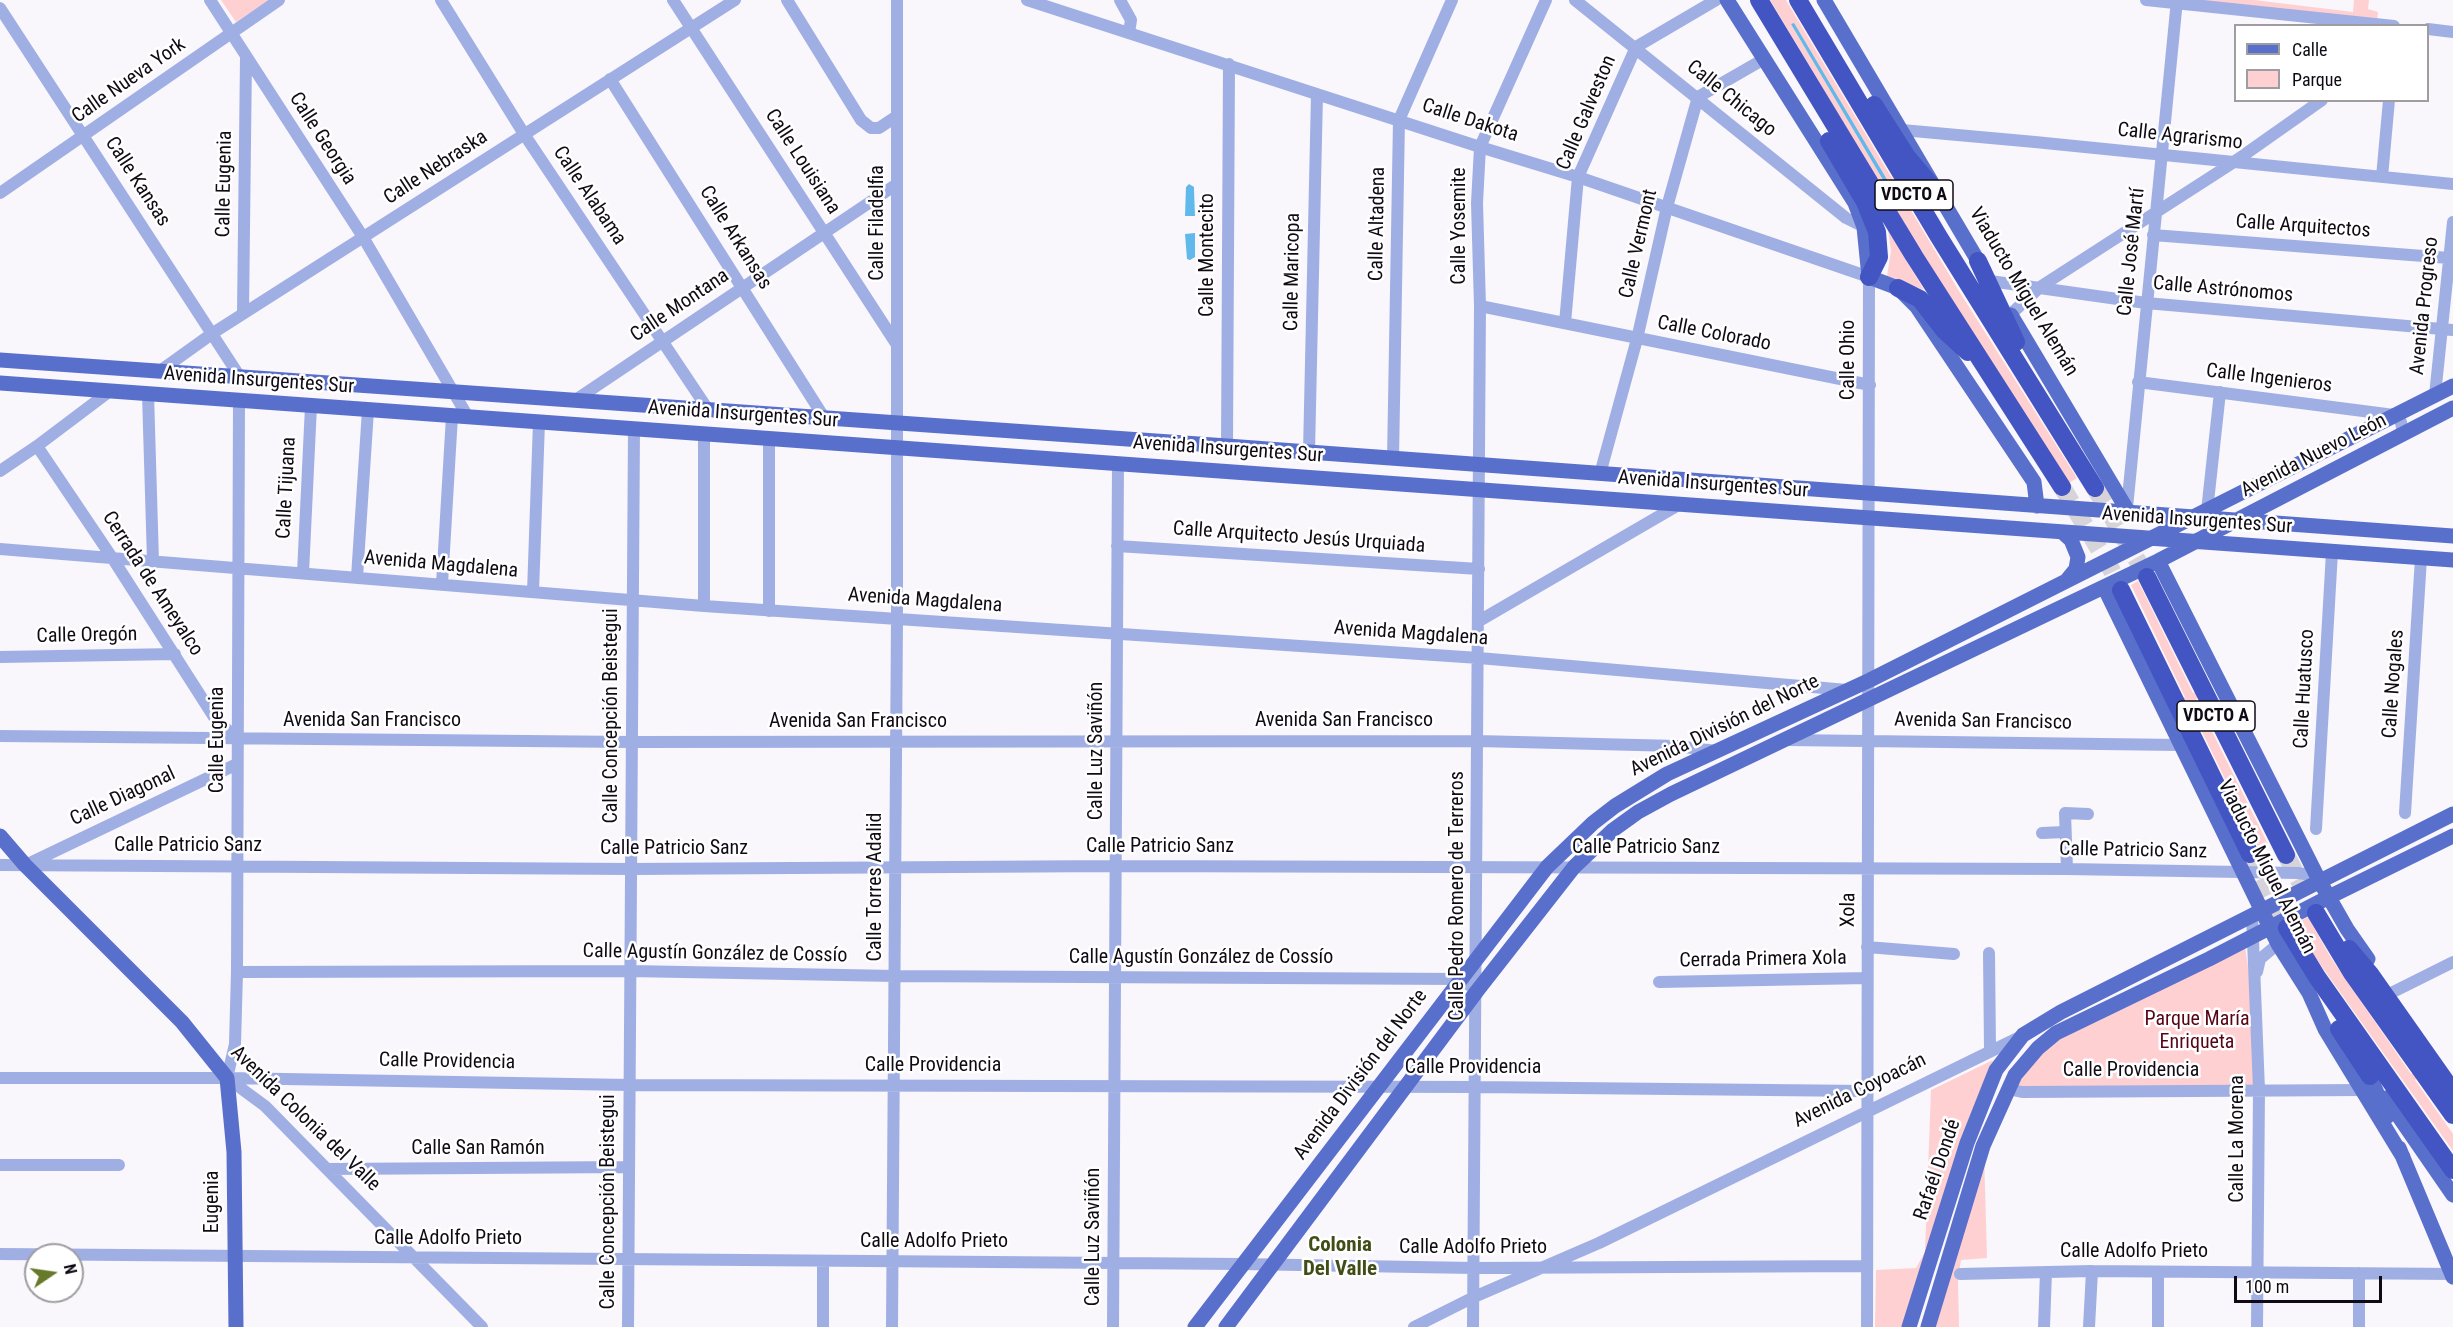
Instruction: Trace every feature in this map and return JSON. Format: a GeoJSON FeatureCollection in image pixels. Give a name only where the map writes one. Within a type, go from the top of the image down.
{"type":"FeatureCollection","features":[{"type":"Feature","properties":{"kind":"highway"},"geometry":{"type":"LineString","coordinates":[[1749,0],[1774,27]]}},
{"type":"Feature","properties":{"kind":"highway","name":"VDCTO A"},"geometry":{"type":"LineString","coordinates":[[1759,0],[1808,84],[2062,487]]}},
{"type":"Feature","properties":{"kind":"highway","name":"Viaducto Miguel Alemán"},"geometry":{"type":"LineString","coordinates":[[1798,0],[1944,246],[2095,488]]}},
{"type":"Feature","properties":{"kind":"highway"},"geometry":{"type":"LineString","coordinates":[[1807,0],[1821,17],[1907,157],[1935,191]]}},
{"type":"Feature","properties":{"kind":"highway"},"geometry":{"type":"LineString","coordinates":[[1808,84],[1821,127],[1865,202],[1875,227],[1880,250],[1869,277]]}},
{"type":"Feature","properties":{"kind":"highway"},"geometry":{"type":"LineString","coordinates":[[1978,261],[2020,351],[2033,389]]}},
{"type":"Feature","properties":{"kind":"highway"},"geometry":{"type":"LineString","coordinates":[[1898,288],[1920,299],[1944,330],[1983,364]]}},
{"type":"Feature","properties":{"kind":"highway","name":"Viaducto Miguel Alemán"},"geometry":{"type":"LineString","coordinates":[[2147,577],[2286,855]]}},
{"type":"Feature","properties":{"kind":"highway","name":"Viaducto Miguel Alemán"},"geometry":{"type":"LineString","coordinates":[[2112,588],[2247,866]]}},
{"type":"Feature","properties":{"kind":"highway"},"geometry":{"type":"LineString","coordinates":[[2322,909],[2346,946],[2370,974],[2453,1092]]}},
{"type":"Feature","properties":{"kind":"highway","name":"Viaducto Miguel Alemán"},"geometry":{"type":"LineString","coordinates":[[2322,909],[2347,965],[2453,1115]]}},
{"type":"Feature","properties":{"kind":"highway","name":"Viaducto Miguel Alemán"},"geometry":{"type":"LineString","coordinates":[[2278,927],[2317,977],[2453,1170]]}},
{"type":"Feature","properties":{"kind":"highway"},"geometry":{"type":"LineString","coordinates":[[2317,977],[2366,1083]]}},
{"type":"Feature","properties":{"kind":"main road"},"geometry":{"type":"LineString","coordinates":[[1727,0],[1855,202],[1864,227]]}},
{"type":"Feature","properties":{"kind":"main road","name":"Viaducto Miguel Alemán"},"geometry":{"type":"LineString","coordinates":[[1824,0],[1902,130],[1935,191],[2128,511]]}},
{"type":"Feature","properties":{"kind":"main road","name":"Calle Ohio"},"geometry":{"type":"LineString","coordinates":[[1864,227],[1869,277]]}},
{"type":"Feature","properties":{"kind":"main road","name":"Calle Dakota"},"geometry":{"type":"LineString","coordinates":[[1869,277],[1898,288]]}},
{"type":"Feature","properties":{"kind":"main road"},"geometry":{"type":"LineString","coordinates":[[1898,288],[1917,308],[2034,482],[2037,506]]}},
{"type":"Feature","properties":{"kind":"main road","name":"Avenida Insurgentes Sur"},"geometry":{"type":"LineString","coordinates":[[0,360],[1227,446],[2037,506],[2202,514],[2236,519],[2453,536]]}},
{"type":"Feature","properties":{"kind":"main road","name":"Avenida Insurgentes Sur"},"geometry":{"type":"LineString","coordinates":[[0,383],[2453,560]]}},
{"type":"Feature","properties":{"kind":"main road","name":"Avenida Nuevo León"},"geometry":{"type":"LineString","coordinates":[[2202,514],[2453,386]]}},
{"type":"Feature","properties":{"kind":"main road","name":"Avenida Nuevo León"},"geometry":{"type":"LineString","coordinates":[[2195,541],[2453,408]]}},
{"type":"Feature","properties":{"kind":"main road","name":"Avenida División del Norte"},"geometry":{"type":"LineString","coordinates":[[1195,1327],[1547,867],[1593,823],[1615,806],[1667,774],[1870,680],[2202,514]]}},
{"type":"Feature","properties":{"kind":"main road"},"geometry":{"type":"LineString","coordinates":[[2062,532],[2075,545],[2078,557],[2076,569],[2064,582]]}},
{"type":"Feature","properties":{"kind":"main road","name":"Avenida División del Norte"},"geometry":{"type":"LineString","coordinates":[[1226,1327],[1274,1266],[1477,991],[1574,867],[1613,830],[1638,812],[1671,794],[1869,699],[2112,588],[2195,541]]}},
{"type":"Feature","properties":{"kind":"main road","name":"Viaducto Miguel Alemán"},"geometry":{"type":"LineString","coordinates":[[2158,561],[2312,879],[2322,909],[2357,945],[2393,992],[2453,1079]]}},
{"type":"Feature","properties":{"kind":"main road","name":"Viaducto Miguel Alemán"},"geometry":{"type":"LineString","coordinates":[[2112,588],[2180,745],[2247,866],[2260,910],[2278,927],[2278,944],[2308,993],[2325,1029],[2453,1195]]}},
{"type":"Feature","properties":{"kind":"main road","name":"Avenida Coyoacán"},"geometry":{"type":"LineString","coordinates":[[2023,1035],[2061,1012],[2260,910],[2312,879],[2453,814]]}},
{"type":"Feature","properties":{"kind":"main road","name":"Avenida Colonia del Valle"},"geometry":{"type":"LineString","coordinates":[[0,836],[25,865],[182,1022],[227,1078]]}},
{"type":"Feature","properties":{"kind":"main road"},"geometry":{"type":"LineString","coordinates":[[2253,937],[2322,909],[2453,836]]}},
{"type":"Feature","properties":{"kind":"main road","name":"Rafaél Dondé"},"geometry":{"type":"LineString","coordinates":[[1928,1327],[1983,1146],[2008,1089],[2020,1068],[2056,1033],[2253,937]]}},
{"type":"Feature","properties":{"kind":"main road","name":"Rafaél Dondé"},"geometry":{"type":"LineString","coordinates":[[1909,1327],[1967,1143],[1996,1070],[2023,1035]]}},
{"type":"Feature","properties":{"kind":"main road","name":"Eugenia"},"geometry":{"type":"LineString","coordinates":[[227,1078],[234,1152],[236,1327]]}},
{"type":"Feature","properties":{"kind":"main road"},"geometry":{"type":"LineString","coordinates":[[2366,1083],[2403,1157],[2452,1275]]}},
{"type":"Feature","properties":{"kind":"street","name":"Calle Georgia"},"geometry":{"type":"LineString","coordinates":[[210,0],[363,237],[454,393],[460,417]]}},
{"type":"Feature","properties":{"kind":"street","name":"Calle Nueva York"},"geometry":{"type":"LineString","coordinates":[[0,194],[279,0]]}},
{"type":"Feature","properties":{"kind":"street","name":"Calle Alabama"},"geometry":{"type":"LineString","coordinates":[[441,0],[524,134],[709,411]]}},
{"type":"Feature","properties":{"kind":"street","name":"Calle Louisiana"},"geometry":{"type":"LineString","coordinates":[[673,0],[897,346]]}},
{"type":"Feature","properties":{"kind":"street","name":"Calle Nebraska"},"geometry":{"type":"LineString","coordinates":[[160,371],[213,333],[735,0]]}},
{"type":"Feature","properties":{"kind":"street"},"geometry":{"type":"LineString","coordinates":[[787,0],[861,120],[871,128],[879,128],[897,116]]}},
{"type":"Feature","properties":{"kind":"street","name":"Calle Dakota"},"geometry":{"type":"LineString","coordinates":[[1027,0],[1578,177],[1869,277]]}},
{"type":"Feature","properties":{"kind":"street"},"geometry":{"type":"LineString","coordinates":[[1120,0],[1131,20],[1129,33]]}},
{"type":"Feature","properties":{"kind":"street","name":"Calle Altadena"},"geometry":{"type":"LineString","coordinates":[[1394,459],[1400,120],[1452,0]]}},
{"type":"Feature","properties":{"kind":"street","name":"Calle Yosemite"},"geometry":{"type":"LineString","coordinates":[[1479,465],[1480,306],[1477,203],[1480,147],[1546,0]]}},
{"type":"Feature","properties":{"kind":"street","name":"Calle Chicago"},"geometry":{"type":"LineString","coordinates":[[1575,0],[1846,218],[1864,227]]}},
{"type":"Feature","properties":{"kind":"street","name":"Calle Galveston"},"geometry":{"type":"LineString","coordinates":[[1565,323],[1578,177],[1636,47],[1716,0]]}},
{"type":"Feature","properties":{"kind":"street"},"geometry":{"type":"LineString","coordinates":[[2146,0],[2376,24]]}},
{"type":"Feature","properties":{"kind":"street","name":"Calle Filadelfia"},"geometry":{"type":"LineString","coordinates":[[897,1],[897,447]]}},
{"type":"Feature","properties":{"kind":"street","name":"Calle José Martí"},"geometry":{"type":"LineString","coordinates":[[2128,511],[2138,382],[2177,2]]}},
{"type":"Feature","properties":{"kind":"street","name":"Calle Kansas"},"geometry":{"type":"LineString","coordinates":[[0,8],[240,377]]}},
{"type":"Feature","properties":{"kind":"street"},"geometry":{"type":"LineString","coordinates":[[2429,29],[2453,32]]}},
{"type":"Feature","properties":{"kind":"street","name":"Calle Eugenia"},"geometry":{"type":"LineString","coordinates":[[243,314],[246,55]]}},
{"type":"Feature","properties":{"kind":"street"},"geometry":{"type":"LineString","coordinates":[[1698,98],[1764,59]]}},
{"type":"Feature","properties":{"kind":"street","name":"Calle Montecito"},"geometry":{"type":"LineString","coordinates":[[1227,446],[1229,64]]}},
{"type":"Feature","properties":{"kind":"street","name":"Calle Arkansas"},"geometry":{"type":"LineString","coordinates":[[610,80],[825,419]]}},
{"type":"Feature","properties":{"kind":"street","name":"Calle Maricopa"},"geometry":{"type":"LineString","coordinates":[[1309,452],[1317,94]]}},
{"type":"Feature","properties":{"kind":"street","name":"Calle Vermont"},"geometry":{"type":"LineString","coordinates":[[1600,474],[1637,339],[1667,207],[1698,98]]}},
{"type":"Feature","properties":{"kind":"street"},"geometry":{"type":"LineString","coordinates":[[2011,314],[2040,287],[2234,162],[2319,102]]}},
{"type":"Feature","properties":{"kind":"street"},"geometry":{"type":"LineString","coordinates":[[2382,177],[2389,102]]}},
{"type":"Feature","properties":{"kind":"street","name":"Calle Agrarismo"},"geometry":{"type":"LineString","coordinates":[[1902,130],[2453,184]]}},
{"type":"Feature","properties":{"kind":"street","name":"Calle Montana"},"geometry":{"type":"LineString","coordinates":[[574,402],[897,184]]}},
{"type":"Feature","properties":{"kind":"street","name":"Avenida Progreso"},"geometry":{"type":"LineString","coordinates":[[2435,395],[2447,329],[2453,222]]}},
{"type":"Feature","properties":{"kind":"street","name":"Calle Arquitectos"},"geometry":{"type":"LineString","coordinates":[[2153,235],[2450,258]]}},
{"type":"Feature","properties":{"kind":"street","name":"Calle Ohio"},"geometry":{"type":"LineString","coordinates":[[1869,277],[1870,493]]}},
{"type":"Feature","properties":{"kind":"street","name":"Calle Astrónomos"},"geometry":{"type":"LineString","coordinates":[[1990,281],[2146,303],[2447,329]]}},
{"type":"Feature","properties":{"kind":"street","name":"Calle Colorado"},"geometry":{"type":"LineString","coordinates":[[1480,306],[1870,385]]}},
{"type":"Feature","properties":{"kind":"street"},"geometry":{"type":"LineString","coordinates":[[2447,329],[2453,337]]}},
{"type":"Feature","properties":{"kind":"street","name":"Calle Ingenieros"},"geometry":{"type":"LineString","coordinates":[[2138,382],[2394,415]]}},
{"type":"Feature","properties":{"kind":"street"},"geometry":{"type":"LineString","coordinates":[[0,471],[37,447],[110,391]]}},
{"type":"Feature","properties":{"kind":"street"},"geometry":{"type":"LineString","coordinates":[[2202,514],[2220,392]]}},
{"type":"Feature","properties":{"kind":"street"},"geometry":{"type":"LineString","coordinates":[[148,394],[153,561]]}},
{"type":"Feature","properties":{"kind":"street","name":"Calle Eugenia"},"geometry":{"type":"LineString","coordinates":[[227,1078],[235,1044],[237,972],[239,401]]}},
{"type":"Feature","properties":{"kind":"street","name":"Calle Tijuana"},"geometry":{"type":"LineString","coordinates":[[303,573],[310,406]]}},
{"type":"Feature","properties":{"kind":"street"},"geometry":{"type":"LineString","coordinates":[[357,577],[368,410]]}},
{"type":"Feature","properties":{"kind":"street"},"geometry":{"type":"LineString","coordinates":[[2394,415],[2401,422],[2403,434]]}},
{"type":"Feature","properties":{"kind":"street"},"geometry":{"type":"LineString","coordinates":[[442,584],[460,417]]}},
{"type":"Feature","properties":{"kind":"street"},"geometry":{"type":"LineString","coordinates":[[533,592],[539,422]]}},
{"type":"Feature","properties":{"kind":"street","name":"Calle Concepción Beistegui"},"geometry":{"type":"LineString","coordinates":[[628,1327],[634,429]]}},
{"type":"Feature","properties":{"kind":"street"},"geometry":{"type":"LineString","coordinates":[[704,433],[704,606]]}},
{"type":"Feature","properties":{"kind":"street"},"geometry":{"type":"LineString","coordinates":[[769,438],[770,611]]}},
{"type":"Feature","properties":{"kind":"street","name":"Cerrada de Ameyalco"},"geometry":{"type":"LineString","coordinates":[[37,447],[113,559],[214,717],[238,740]]}},
{"type":"Feature","properties":{"kind":"street","name":"Calle Torres Adalid"},"geometry":{"type":"LineString","coordinates":[[892,1327],[897,447]]}},
{"type":"Feature","properties":{"kind":"street","name":"Calle Luz Saviñón"},"geometry":{"type":"LineString","coordinates":[[1113,1327],[1118,463]]}},
{"type":"Feature","properties":{"kind":"street","name":"Calle Pedro Romero de Terreros"},"geometry":{"type":"LineString","coordinates":[[1473,1327],[1477,1087],[1479,465]]}},
{"type":"Feature","properties":{"kind":"street","name":"Xola"},"geometry":{"type":"LineString","coordinates":[[1867,1327],[1866,1091],[1870,493]]}},
{"type":"Feature","properties":{"kind":"street"},"geometry":{"type":"LineString","coordinates":[[1479,621],[1680,504]]}},
{"type":"Feature","properties":{"kind":"street","name":"Calle Arquitecto Jesús Urquiada"},"geometry":{"type":"LineString","coordinates":[[1117,546],[1479,569]]}},
{"type":"Feature","properties":{"kind":"street","name":"Avenida Magdalena"},"geometry":{"type":"LineString","coordinates":[[0,549],[770,611],[1479,658],[1849,690]]}},
{"type":"Feature","properties":{"kind":"street","name":"Calle Huatusco"},"geometry":{"type":"LineString","coordinates":[[2316,829],[2332,552]]}},
{"type":"Feature","properties":{"kind":"street","name":"Calle Nogales"},"geometry":{"type":"LineString","coordinates":[[2405,813],[2421,558]]}},
{"type":"Feature","properties":{"kind":"street","name":"Calle Oregón"},"geometry":{"type":"LineString","coordinates":[[0,657],[175,654]]}},
{"type":"Feature","properties":{"kind":"street","name":"Avenida San Francisco"},"geometry":{"type":"LineString","coordinates":[[0,736],[631,742],[1478,741],[1677,746],[1716,751]]}},
{"type":"Feature","properties":{"kind":"street","name":"Avenida San Francisco"},"geometry":{"type":"LineString","coordinates":[[1786,740],[2180,745]]}},
{"type":"Feature","properties":{"kind":"street","name":"Calle Diagonal"},"geometry":{"type":"LineString","coordinates":[[25,865],[237,764]]}},
{"type":"Feature","properties":{"kind":"street"},"geometry":{"type":"LineString","coordinates":[[2067,869],[2065,813],[2088,814]]}},
{"type":"Feature","properties":{"kind":"street"},"geometry":{"type":"LineString","coordinates":[[2042,832],[2065,832]]}},
{"type":"Feature","properties":{"kind":"street","name":"Calle Patricio Sanz"},"geometry":{"type":"LineString","coordinates":[[0,865],[631,869],[1477,866],[2067,869],[2247,866],[2312,879]]}},
{"type":"Feature","properties":{"kind":"street","name":"Calle La Morena"},"geometry":{"type":"LineString","coordinates":[[2257,1327],[2259,1090],[2253,937],[2260,910]]}},
{"type":"Feature","properties":{"kind":"street"},"geometry":{"type":"LineString","coordinates":[[2255,985],[2260,959],[2278,944]]}},
{"type":"Feature","properties":{"kind":"street"},"geometry":{"type":"LineString","coordinates":[[1868,947],[1954,954]]}},
{"type":"Feature","properties":{"kind":"street"},"geometry":{"type":"LineString","coordinates":[[1989,953],[1990,1050]]}},
{"type":"Feature","properties":{"kind":"street"},"geometry":{"type":"LineString","coordinates":[[2393,992],[2453,962]]}},
{"type":"Feature","properties":{"kind":"street","name":"Calle Agustín González de Cossío"},"geometry":{"type":"LineString","coordinates":[[237,972],[630,971],[895,976],[1461,979]]}},
{"type":"Feature","properties":{"kind":"street","name":"Cerrada Primera Xola"},"geometry":{"type":"LineString","coordinates":[[1659,982],[1867,978]]}},
{"type":"Feature","properties":{"kind":"street"},"geometry":{"type":"LineString","coordinates":[[1461,979],[1477,991]]}},
{"type":"Feature","properties":{"kind":"street","name":"Avenida Coyoacán"},"geometry":{"type":"LineString","coordinates":[[1414,1327],[1539,1267],[1599,1244],[2023,1035]]}},
{"type":"Feature","properties":{"kind":"street","name":"Calle Providencia"},"geometry":{"type":"LineString","coordinates":[[0,1078],[227,1078],[629,1085],[894,1084],[1866,1091]]}},
{"type":"Feature","properties":{"kind":"street","name":"Avenida Colonia del Valle"},"geometry":{"type":"LineString","coordinates":[[227,1078],[265,1106],[482,1327]]}},
{"type":"Feature","properties":{"kind":"street","name":"Calle Providencia"},"geometry":{"type":"LineString","coordinates":[[2008,1089],[2022,1092],[2259,1090],[2366,1083]]}},
{"type":"Feature","properties":{"kind":"street"},"geometry":{"type":"LineString","coordinates":[[0,1165],[119,1165]]}},
{"type":"Feature","properties":{"kind":"street","name":"Calle San Ramón"},"geometry":{"type":"LineString","coordinates":[[327,1170],[629,1167]]}},
{"type":"Feature","properties":{"kind":"street"},"geometry":{"type":"LineString","coordinates":[[1599,1244],[1598,1260],[1605,1268]]}},
{"type":"Feature","properties":{"kind":"street","name":"Calle Adolfo Prieto"},"geometry":{"type":"LineString","coordinates":[[0,1254],[1474,1268],[1867,1266]]}},
{"type":"Feature","properties":{"kind":"street"},"geometry":{"type":"LineString","coordinates":[[823,1261],[823,1327]]}},
{"type":"Feature","properties":{"kind":"street"},"geometry":{"type":"LineString","coordinates":[[2090,1327],[2092,1271]]}},
{"type":"Feature","properties":{"kind":"street","name":"Calle Adolfo Prieto"},"geometry":{"type":"LineString","coordinates":[[1960,1274],[2092,1271],[2452,1275]]}},
{"type":"Feature","properties":{"kind":"street"},"geometry":{"type":"LineString","coordinates":[[2044,1327],[2046,1272]]}},
{"type":"Feature","properties":{"kind":"street"},"geometry":{"type":"LineString","coordinates":[[2158,1272],[2158,1327]]}},
{"type":"Feature","properties":{"kind":"street"},"geometry":{"type":"LineString","coordinates":[[2359,1273],[2359,1327]]}},
{"type":"Feature","properties":{"kind":"green space"},"geometry":{"type":"Polygon","coordinates":[[[221,0],[270,0],[236,22],[221,0]]]}},
{"type":"Feature","properties":{"kind":"green space"},"geometry":{"type":"Polygon","coordinates":[[[1770,0],[1786,0],[1959,291],[2077,478],[2069,483],[1947,295],[1770,0]]]}},
{"type":"Feature","properties":{"kind":"green space"},"geometry":{"type":"Polygon","coordinates":[[[2179,0],[2254,0],[2353,12],[2354,0],[2369,0],[2368,9],[2378,12],[2377,22],[2179,0]]]}},
{"type":"Feature","properties":{"kind":"green space"},"geometry":{"type":"Polygon","coordinates":[[[1888,230],[1924,290],[1887,276],[1891,251],[1888,230]]]}},
{"type":"Feature","properties":{"kind":"green space"},"geometry":{"type":"Polygon","coordinates":[[[2138,581],[2193,693],[2195,692],[2198,697],[2196,699],[2268,844],[2259,849],[2188,703],[2185,704],[2183,698],[2185,697],[2131,585],[2138,581]]]}},
{"type":"Feature","properties":{"kind":"green space"},"geometry":{"type":"Polygon","coordinates":[[[2308,917],[2331,958],[2411,1074],[2413,1073],[2417,1078],[2415,1080],[2453,1134],[2453,1151],[2310,950],[2295,924],[2308,917]]]}},
{"type":"Feature","properties":{"kind":"green space","name":"Parque María Enriqueta"},"geometry":{"type":"Polygon","coordinates":[[[2245,946],[2249,974],[2256,1088],[2014,1087],[2026,1069],[2067,1031],[2245,946]]]}},
{"type":"Feature","properties":{"kind":"green space"},"geometry":{"type":"Polygon","coordinates":[[[1993,1060],[1905,1327],[1875,1327],[1876,1270],[1916,1268],[1925,1252],[1931,1090],[1993,1060]]]}},
{"type":"Feature","properties":{"kind":"green space"},"geometry":{"type":"Polygon","coordinates":[[[1984,1152],[1987,1258],[1961,1260],[1958,1280],[1959,1327],[1932,1327],[1984,1152]]]}},
{"type":"Feature","properties":{"kind":"water"},"geometry":{"type":"Polygon","coordinates":[[[1794,23],[1892,188],[1889,190],[1791,24],[1794,23]]]}},
{"type":"Feature","properties":{"kind":"water"},"geometry":{"type":"Polygon","coordinates":[[[1189,184],[1194,187],[1195,216],[1185,216],[1186,187],[1189,184]]]}},
{"type":"Feature","properties":{"kind":"water"},"geometry":{"type":"Polygon","coordinates":[[[1195,233],[1195,257],[1190,260],[1187,259],[1185,234],[1195,233]]]}},
{"type":"Feature","properties":{"kind":"tunnel"},"geometry":{"type":"LineString","coordinates":[[2062,487],[2121,590]]}},
{"type":"Feature","properties":{"kind":"tunnel"},"geometry":{"type":"LineString","coordinates":[[2095,488],[2147,577]]}},
{"type":"Feature","properties":{"kind":"tunnel"},"geometry":{"type":"LineString","coordinates":[[2250,854],[2287,928]]}},
{"type":"Feature","properties":{"kind":"tunnel"},"geometry":{"type":"LineString","coordinates":[[2286,855],[2316,913]]}},
{"type":"Feature","properties":{"kind":"district","name":"Colonia Del Valle"},"geometry":{"type":"Point","coordinates":[1340,1258]}}]}
